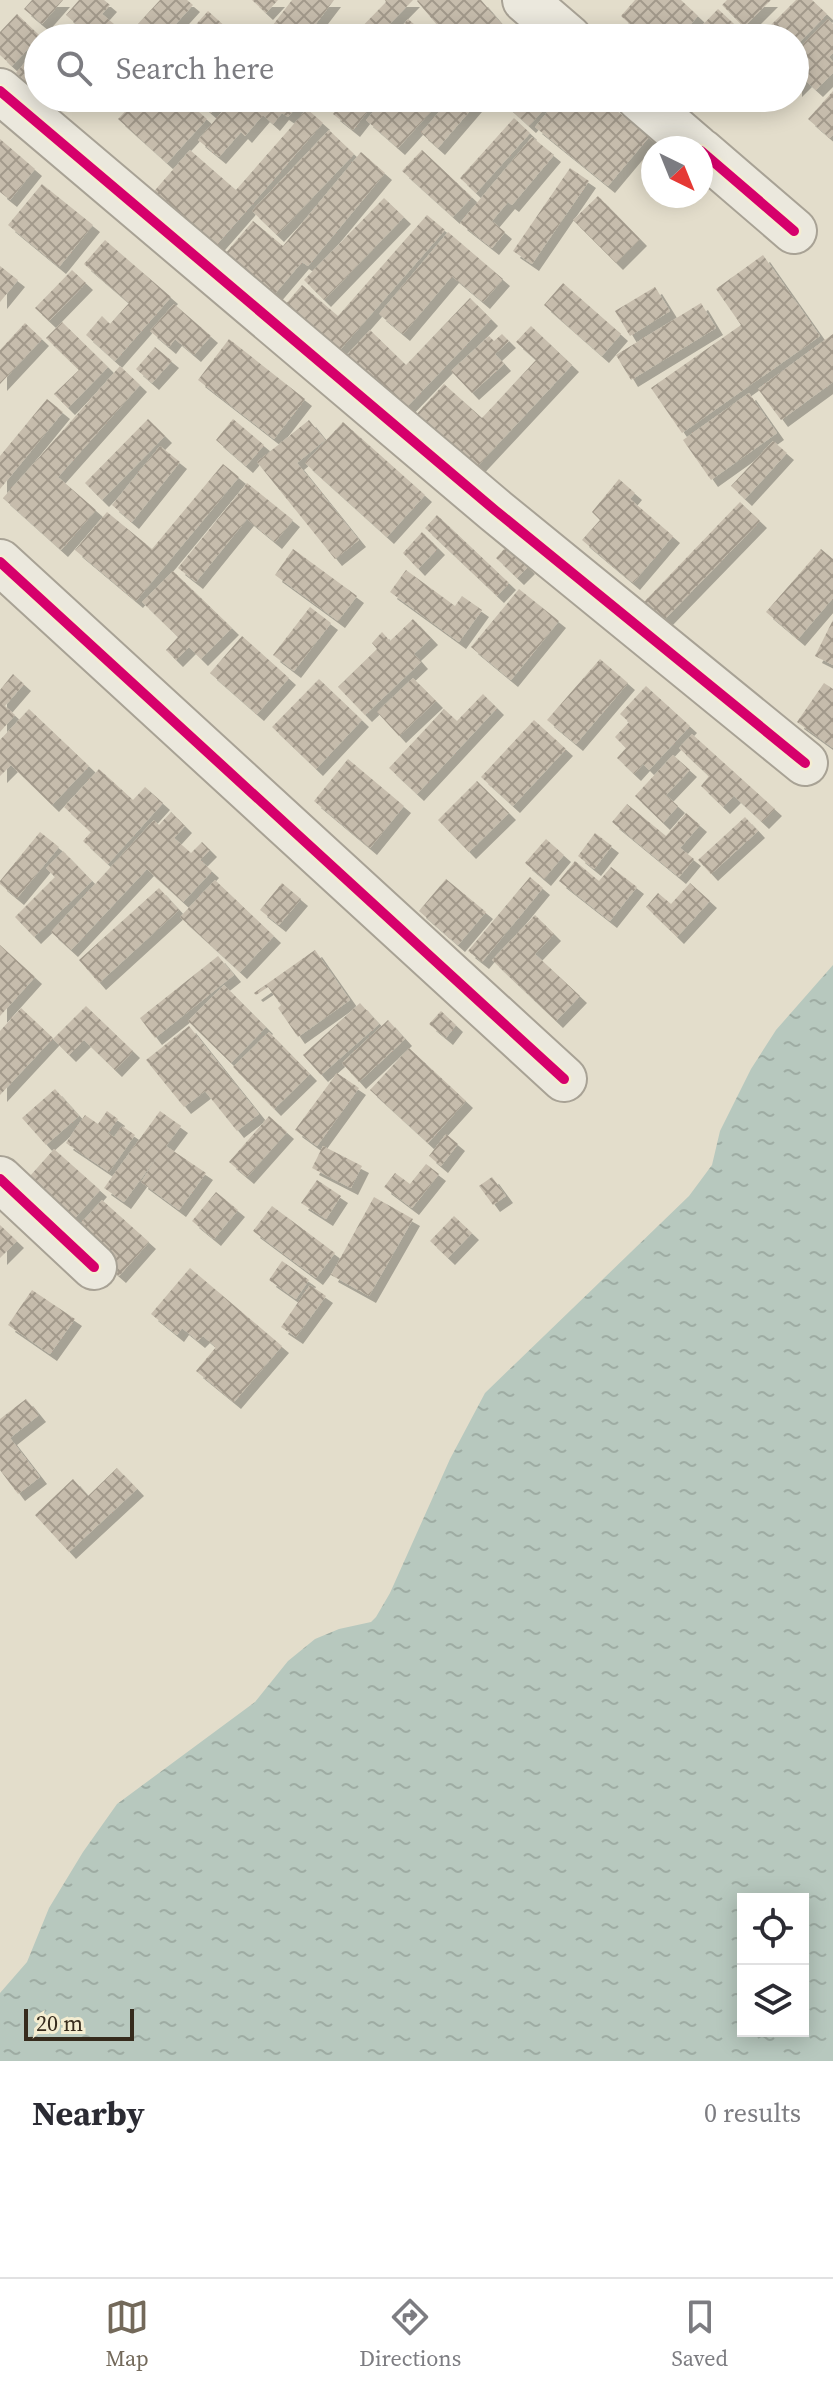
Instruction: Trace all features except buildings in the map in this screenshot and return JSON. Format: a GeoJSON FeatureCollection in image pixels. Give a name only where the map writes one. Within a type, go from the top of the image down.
{"type":"FeatureCollection","features":[{"type":"Feature","properties":{"kind":"street"},"geometry":{"type":"LineString","coordinates":[[525,0],[553,24]]}},
{"type":"Feature","properties":{"kind":"street"},"geometry":{"type":"LineString","coordinates":[[0,91],[24,111]]}},
{"type":"Feature","properties":{"kind":"street"},"geometry":{"type":"LineString","coordinates":[[25,112],[496,511],[805,763]]}},
{"type":"Feature","properties":{"kind":"street"},"geometry":{"type":"LineString","coordinates":[[655,112],[683,136]]}},
{"type":"Feature","properties":{"kind":"street"},"geometry":{"type":"LineString","coordinates":[[713,162],[794,231]]}},
{"type":"Feature","properties":{"kind":"street"},"geometry":{"type":"LineString","coordinates":[[0,562],[564,1079]]}},
{"type":"Feature","properties":{"kind":"street"},"geometry":{"type":"LineString","coordinates":[[0,1179],[94,1267]]}},
{"type":"Feature","properties":{"kind":"water"},"geometry":{"type":"Polygon","coordinates":[[[833,965],[833,2061],[0,2061],[0,1993],[27,1962],[49,1908],[117,1804],[255,1702],[288,1661],[315,1639],[339,1629],[371,1622],[376,1617],[390,1593],[450,1459],[485,1393],[689,1196],[712,1165],[720,1131],[751,1069],[776,1030],[833,965]]]}},
{"type":"Feature","properties":{"kind":"cycle path"},"geometry":{"type":"LineString","coordinates":[[0,91],[24,111]]}},
{"type":"Feature","properties":{"kind":"cycle path"},"geometry":{"type":"LineString","coordinates":[[25,112],[496,511],[805,763]]}},
{"type":"Feature","properties":{"kind":"cycle path"},"geometry":{"type":"LineString","coordinates":[[713,161],[794,231]]}},
{"type":"Feature","properties":{"kind":"cycle path"},"geometry":{"type":"LineString","coordinates":[[0,562],[564,1079]]}},
{"type":"Feature","properties":{"kind":"cycle path"},"geometry":{"type":"LineString","coordinates":[[0,1179],[94,1267]]}}]}
